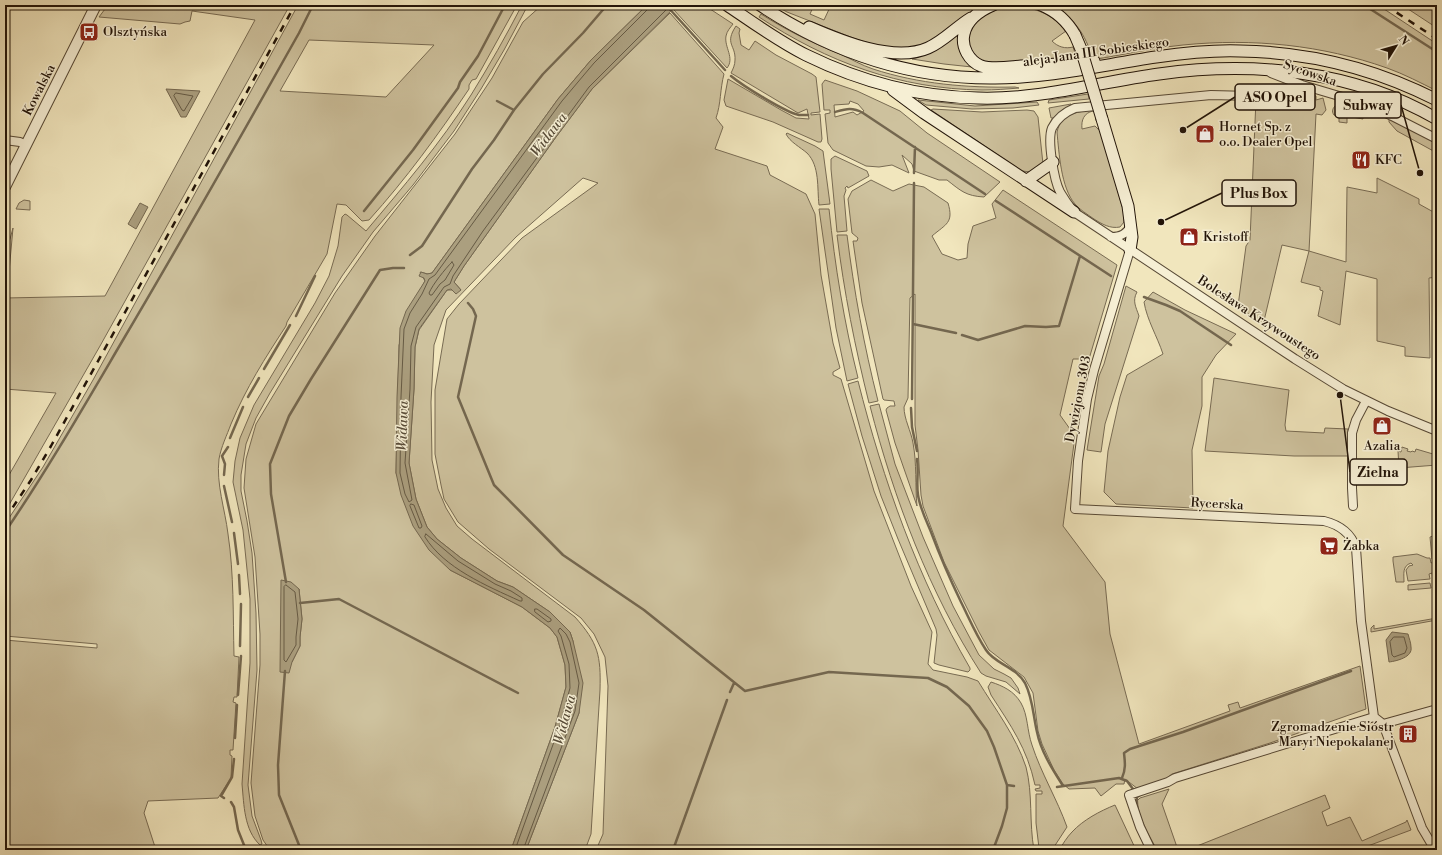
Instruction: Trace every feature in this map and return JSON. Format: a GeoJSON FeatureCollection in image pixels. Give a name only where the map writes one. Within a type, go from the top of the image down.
{"type":"FeatureCollection","features":[{"type":"Feature","properties":{"kind":"main road"},"geometry":{"type":"LineString","coordinates":[[727,5],[786,44],[818,60],[843,71],[886,85],[912,91],[956,97],[993,98],[1036,95],[1184,71],[1228,68],[1262,69],[1294,71],[1332,78],[1354,84],[1398,100],[1437,119]]}},
{"type":"Feature","properties":{"kind":"main road"},"geometry":{"type":"LineString","coordinates":[[764,8],[852,43],[878,51],[898,54],[917,52],[929,48],[957,27],[984,9],[993,5]]}},
{"type":"Feature","properties":{"kind":"main road"},"geometry":{"type":"LineString","coordinates":[[1041,5],[1062,17],[1075,35],[1081,49],[1128,206],[1132,241],[1130,250]]}},
{"type":"Feature","properties":{"kind":"main road","name":"aleja Jana III Sobieskiego"},"geometry":{"type":"LineString","coordinates":[[764,8],[823,42],[862,57],[896,67],[939,74],[988,78],[1038,76],[1197,52],[1240,50],[1275,52],[1346,65],[1383,76],[1437,100]]}},
{"type":"Feature","properties":{"kind":"main road"},"geometry":{"type":"LineString","coordinates":[[974,16],[965,31],[963,42],[964,49],[974,62],[982,66],[998,67],[1114,60],[1130,62]]}},
{"type":"Feature","properties":{"kind":"main road"},"geometry":{"type":"LineString","coordinates":[[886,85],[1074,212]]}},
{"type":"Feature","properties":{"kind":"main road"},"geometry":{"type":"LineString","coordinates":[[1026,181],[1053,162]]}},
{"type":"Feature","properties":{"kind":"street","name":"Kowalska"},"geometry":{"type":"LineString","coordinates":[[5,187],[96,5]]}},
{"type":"Feature","properties":{"kind":"street","name":"Sycowska"},"geometry":{"type":"LineString","coordinates":[[1262,69],[1312,88],[1366,104],[1437,139]]}},
{"type":"Feature","properties":{"kind":"street"},"geometry":{"type":"LineString","coordinates":[[1074,212],[1060,191],[1056,181],[1050,139],[1052,129],[1057,120],[1063,114],[1074,108],[1211,95],[1298,97],[1312,88]]}},
{"type":"Feature","properties":{"kind":"street"},"geometry":{"type":"LineString","coordinates":[[5,140],[20,142],[26,145]]}},
{"type":"Feature","properties":{"kind":"street","name":"Bolesława Krzywoustego"},"geometry":{"type":"LineString","coordinates":[[1074,212],[1295,359],[1343,389],[1366,401],[1437,431]]}},
{"type":"Feature","properties":{"kind":"street"},"geometry":{"type":"LineString","coordinates":[[1111,237],[1126,233],[1131,225]]}},
{"type":"Feature","properties":{"kind":"street","name":"Dywizjonu 303"},"geometry":{"type":"LineString","coordinates":[[1075,509],[1078,461],[1087,399],[1094,370],[1130,250]]}},
{"type":"Feature","properties":{"kind":"street"},"geometry":{"type":"LineString","coordinates":[[1353,506],[1352,433],[1356,420],[1366,401]]}},
{"type":"Feature","properties":{"kind":"street","name":"Rycerska"},"geometry":{"type":"LineString","coordinates":[[1075,509],[1324,521],[1334,523],[1343,528],[1352,538],[1356,548],[1361,621],[1374,717]]}},
{"type":"Feature","properties":{"kind":"street"},"geometry":{"type":"LineString","coordinates":[[1383,724],[1437,709]]}},
{"type":"Feature","properties":{"kind":"street"},"geometry":{"type":"LineString","coordinates":[[1151,850],[1140,827],[1129,796],[1175,778],[1374,717],[1383,724],[1421,825],[1435,850]]}},
{"type":"Feature","properties":{"kind":"shaded area"},"geometry":{"type":"Polygon","coordinates":[[[108,5],[290,5],[100,346],[5,512],[5,482],[56,393],[5,389],[5,298],[105,296],[255,20],[192,11],[190,21],[180,24],[99,17],[108,5]]]}},
{"type":"Feature","properties":{"kind":"shaded area"},"geometry":{"type":"Polygon","coordinates":[[[298,5],[517,5],[476,79],[472,80],[469,85],[469,89],[409,173],[369,220],[362,221],[346,205],[337,204],[327,254],[286,326],[249,386],[224,441],[218,468],[221,496],[227,525],[231,564],[234,656],[239,657],[237,697],[234,697],[233,702],[236,703],[233,750],[230,750],[230,755],[232,756],[231,778],[218,798],[148,801],[144,813],[156,850],[5,850],[5,640],[97,648],[97,644],[5,636],[5,524],[43,467],[93,380],[298,5]],[[309,40],[280,91],[386,97],[434,45],[309,40]]]}},
{"type":"Feature","properties":{"kind":"shaded area"},"geometry":{"type":"Polygon","coordinates":[[[522,5],[528,5],[481,89],[454,131],[413,185],[373,232],[342,276],[270,393],[256,418],[246,444],[241,475],[241,491],[252,553],[256,613],[257,670],[248,785],[252,816],[262,844],[260,845],[255,839],[248,825],[244,809],[242,784],[250,663],[250,599],[243,530],[233,482],[235,461],[240,438],[254,405],[315,303],[329,276],[338,246],[342,217],[345,214],[347,215],[366,231],[447,131],[491,62],[522,5]]]}},
{"type":"Feature","properties":{"kind":"shaded area"},"geometry":{"type":"Polygon","coordinates":[[[542,5],[647,5],[591,60],[558,99],[432,273],[428,274],[420,272],[425,281],[419,292],[399,345],[396,473],[450,570],[522,607],[550,628],[557,637],[565,665],[566,687],[555,727],[511,850],[270,850],[263,840],[255,816],[251,783],[260,665],[260,634],[255,557],[244,488],[246,459],[256,424],[335,293],[375,236],[455,134],[492,78],[523,22],[542,5]],[[299,589],[292,662],[300,646],[302,619],[299,589]]]}},
{"type":"Feature","properties":{"kind":"shaded area"},"geometry":{"type":"Polygon","coordinates":[[[677,5],[704,5],[733,24],[726,36],[726,44],[730,56],[727,68],[673,9],[677,5]]]}},
{"type":"Feature","properties":{"kind":"shaded area"},"geometry":{"type":"Polygon","coordinates":[[[774,5],[814,5],[810,14],[824,20],[831,5],[983,5],[942,36],[912,51],[875,45],[853,38],[787,12],[774,5]]]}},
{"type":"Feature","properties":{"kind":"shaded area"},"geometry":{"type":"Polygon","coordinates":[[[1053,5],[1378,5],[1437,44],[1437,91],[1400,73],[1362,60],[1287,45],[1235,42],[1209,43],[1167,47],[1093,59],[1086,41],[1078,28],[1068,16],[1053,5]]]}},
{"type":"Feature","properties":{"kind":"shaded area"},"geometry":{"type":"Polygon","coordinates":[[[1402,5],[1437,5],[1437,28],[1402,5]]]}},
{"type":"Feature","properties":{"kind":"shaded area"},"geometry":{"type":"Polygon","coordinates":[[[1019,6],[1039,11],[1056,21],[1066,31],[1052,41],[1062,47],[1073,47],[1077,59],[998,63],[980,61],[969,50],[967,34],[976,22],[985,15],[998,9],[1019,6]]]}},
{"type":"Feature","properties":{"kind":"shaded area"},"geometry":{"type":"Polygon","coordinates":[[[670,13],[724,74],[716,118],[723,127],[715,149],[767,166],[770,175],[806,194],[815,214],[821,275],[833,343],[840,368],[833,372],[833,375],[841,379],[874,491],[911,586],[932,632],[928,664],[933,670],[967,677],[978,681],[1017,744],[1026,767],[1028,777],[1034,850],[596,850],[603,834],[608,686],[605,657],[594,634],[581,618],[489,549],[458,522],[444,499],[435,454],[435,390],[447,319],[459,304],[522,238],[598,183],[583,178],[516,237],[446,310],[434,345],[431,402],[432,460],[438,489],[446,508],[457,526],[472,539],[575,617],[589,634],[599,658],[600,690],[591,834],[585,850],[526,850],[579,713],[573,641],[570,632],[550,612],[513,587],[497,581],[461,558],[437,539],[427,527],[416,499],[409,463],[415,347],[419,330],[447,290],[461,290],[454,282],[464,266],[592,89],[670,13]]]}},
{"type":"Feature","properties":{"kind":"shaded area"},"geometry":{"type":"Polygon","coordinates":[[[761,14],[809,41],[864,66],[890,74],[925,82],[961,86],[1019,88],[982,90],[952,88],[893,78],[865,70],[838,60],[785,33],[759,17],[761,14]]]}},
{"type":"Feature","properties":{"kind":"shaded area"},"geometry":{"type":"Polygon","coordinates":[[[736,26],[740,29],[739,33],[741,45],[749,50],[755,41],[776,55],[816,77],[820,112],[811,113],[811,115],[820,114],[821,142],[773,122],[726,106],[724,100],[728,79],[796,118],[809,119],[807,109],[798,113],[731,73],[735,55],[731,37],[736,26]]]}},
{"type":"Feature","properties":{"kind":"shaded area"},"geometry":{"type":"Polygon","coordinates":[[[960,32],[972,67],[912,59],[938,49],[960,32]]]}},
{"type":"Feature","properties":{"kind":"shaded area"},"geometry":{"type":"Polygon","coordinates":[[[825,80],[857,91],[900,111],[927,133],[1000,182],[984,197],[973,195],[960,190],[947,180],[939,180],[914,171],[912,164],[902,155],[909,173],[892,165],[879,167],[866,166],[833,150],[828,143],[825,114],[830,113],[830,110],[824,110],[822,84],[825,80]],[[850,101],[849,104],[834,105],[835,117],[853,112],[857,115],[864,111],[858,104],[850,101]]]}},
{"type":"Feature","properties":{"kind":"shaded area"},"geometry":{"type":"Polygon","coordinates":[[[1088,94],[1089,99],[1048,103],[1049,100],[1088,94]]]}},
{"type":"Feature","properties":{"kind":"shaded area"},"geometry":{"type":"Polygon","coordinates":[[[1311,94],[1316,96],[1316,100],[1323,98],[1326,110],[1322,115],[1316,114],[1309,251],[1282,245],[1263,325],[1238,306],[1246,246],[1250,240],[1256,99],[1299,101],[1311,94]]]}},
{"type":"Feature","properties":{"kind":"shaded area"},"geometry":{"type":"Polygon","coordinates":[[[918,100],[975,106],[1037,102],[1039,105],[1013,108],[972,109],[926,105],[918,100]]]}},
{"type":"Feature","properties":{"kind":"shaded area"},"geometry":{"type":"Polygon","coordinates":[[[1071,104],[1054,118],[1051,118],[1049,108],[1071,104]]]}},
{"type":"Feature","properties":{"kind":"shaded area"},"geometry":{"type":"Polygon","coordinates":[[[1336,105],[1361,112],[1363,114],[1363,119],[1347,116],[1347,123],[1339,122],[1339,116],[1334,115],[1333,112],[1333,108],[1336,105]]]}},
{"type":"Feature","properties":{"kind":"shaded area"},"geometry":{"type":"Polygon","coordinates":[[[931,110],[982,112],[1034,111],[1038,117],[1043,164],[1031,172],[1022,171],[931,110]]]}},
{"type":"Feature","properties":{"kind":"shaded area"},"geometry":{"type":"Polygon","coordinates":[[[1093,111],[1085,115],[1082,123],[1082,129],[1095,126],[1101,132],[1124,213],[1124,222],[1120,227],[1109,227],[1094,219],[1079,208],[1070,197],[1064,180],[1057,132],[1059,126],[1062,121],[1070,115],[1093,111]]]}},
{"type":"Feature","properties":{"kind":"shaded area"},"geometry":{"type":"Polygon","coordinates":[[[1391,119],[1437,143],[1437,153],[1397,131],[1389,122],[1391,119]]]}},
{"type":"Feature","properties":{"kind":"shaded area"},"geometry":{"type":"Polygon","coordinates":[[[787,133],[823,151],[830,204],[819,205],[817,178],[814,164],[807,153],[790,140],[786,134],[787,133]]]}},
{"type":"Feature","properties":{"kind":"shaded area"},"geometry":{"type":"Polygon","coordinates":[[[835,156],[867,171],[869,176],[848,188],[847,186],[845,188],[846,190],[844,196],[847,231],[837,232],[831,169],[831,159],[835,156]]]}},
{"type":"Feature","properties":{"kind":"shaded area"},"geometry":{"type":"Polygon","coordinates":[[[1377,178],[1419,199],[1419,204],[1437,214],[1437,277],[1429,278],[1430,358],[1405,356],[1405,347],[1377,341],[1377,279],[1346,271],[1340,325],[1318,316],[1323,291],[1320,290],[1320,287],[1301,282],[1309,251],[1346,262],[1347,187],[1377,193],[1377,178]]]}},
{"type":"Feature","properties":{"kind":"shaded area"},"geometry":{"type":"Polygon","coordinates":[[[871,180],[893,191],[909,184],[924,187],[948,203],[950,215],[948,222],[932,236],[942,254],[958,260],[967,258],[968,244],[973,226],[996,218],[992,204],[1003,190],[1117,265],[1089,359],[1073,359],[1060,415],[1075,436],[1063,526],[1105,582],[1110,634],[1139,744],[1230,711],[1228,705],[1238,702],[1240,708],[1360,666],[1366,709],[1270,743],[1172,774],[1160,783],[1138,789],[1125,779],[1124,784],[1116,784],[1101,796],[1095,788],[1069,789],[1063,784],[1054,770],[1042,744],[1038,731],[1033,693],[1024,677],[989,650],[944,562],[923,506],[915,425],[915,294],[910,298],[908,398],[904,407],[914,451],[917,506],[895,443],[886,410],[890,406],[895,406],[894,401],[883,399],[862,303],[853,241],[857,241],[858,238],[852,233],[848,199],[852,191],[871,180]]]}},
{"type":"Feature","properties":{"kind":"shaded area"},"geometry":{"type":"Polygon","coordinates":[[[24,200],[30,201],[30,210],[16,209],[19,203],[24,200]]]}},
{"type":"Feature","properties":{"kind":"shaded area"},"geometry":{"type":"Polygon","coordinates":[[[819,209],[829,209],[840,294],[858,378],[847,381],[836,328],[819,209]]]}},
{"type":"Feature","properties":{"kind":"shaded area"},"geometry":{"type":"Polygon","coordinates":[[[13,228],[9,272],[5,272],[5,248],[10,239],[13,228]]]}},
{"type":"Feature","properties":{"kind":"shaded area"},"geometry":{"type":"Polygon","coordinates":[[[837,235],[847,235],[860,318],[878,401],[869,403],[850,319],[837,235]]]}},
{"type":"Feature","properties":{"kind":"shaded area"},"geometry":{"type":"Polygon","coordinates":[[[1126,286],[1137,292],[1135,301],[1139,316],[1105,424],[1101,452],[1087,450],[1099,376],[1104,364],[1126,286]]]}},
{"type":"Feature","properties":{"kind":"shaded area"},"geometry":{"type":"Polygon","coordinates":[[[1153,292],[1185,310],[1236,334],[1216,355],[1202,377],[1202,406],[1192,450],[1193,508],[1116,504],[1104,492],[1108,451],[1120,397],[1127,375],[1163,354],[1147,315],[1144,302],[1153,292]]]}},
{"type":"Feature","properties":{"kind":"shaded area"},"geometry":{"type":"Polygon","coordinates":[[[1214,378],[1289,390],[1285,425],[1286,431],[1324,433],[1325,428],[1348,429],[1348,456],[1294,456],[1205,451],[1214,378]]]}},
{"type":"Feature","properties":{"kind":"shaded area"},"geometry":{"type":"Polygon","coordinates":[[[858,381],[879,455],[904,528],[934,600],[970,668],[968,672],[934,663],[937,635],[936,629],[881,496],[862,436],[848,384],[858,381]]]}},
{"type":"Feature","properties":{"kind":"shaded area"},"geometry":{"type":"Polygon","coordinates":[[[879,404],[895,464],[923,537],[953,606],[979,655],[994,669],[1011,678],[1020,694],[1006,682],[981,673],[945,610],[915,544],[890,476],[870,406],[879,404]]]}},
{"type":"Feature","properties":{"kind":"shaded area"},"geometry":{"type":"Polygon","coordinates":[[[1402,447],[1411,452],[1415,452],[1416,449],[1433,454],[1433,450],[1437,451],[1437,465],[1399,468],[1398,451],[1401,452],[1402,447]]]}},
{"type":"Feature","properties":{"kind":"shaded area"},"geometry":{"type":"Polygon","coordinates":[[[1437,535],[1437,544],[1434,545],[1435,549],[1437,549],[1437,559],[1432,559],[1430,537],[1437,535]]]}},
{"type":"Feature","properties":{"kind":"shaded area"},"geometry":{"type":"Polygon","coordinates":[[[1417,554],[1430,558],[1431,563],[1437,561],[1437,578],[1433,579],[1432,573],[1429,574],[1430,579],[1408,581],[1406,570],[1409,566],[1413,565],[1411,563],[1405,568],[1404,582],[1396,582],[1393,557],[1417,554]]]}},
{"type":"Feature","properties":{"kind":"shaded area"},"geometry":{"type":"Polygon","coordinates":[[[1430,583],[1431,588],[1408,590],[1408,585],[1430,583]]]}},
{"type":"Feature","properties":{"kind":"shaded area"},"geometry":{"type":"Polygon","coordinates":[[[1437,618],[1437,620],[1371,632],[1371,628],[1374,625],[1374,629],[1437,618]]]}},
{"type":"Feature","properties":{"kind":"shaded area"},"geometry":{"type":"Polygon","coordinates":[[[991,682],[1008,690],[1015,695],[1021,703],[1025,713],[1030,740],[1044,776],[1059,806],[1067,827],[1052,850],[1040,850],[1039,848],[1036,823],[1036,794],[1042,794],[1042,791],[1036,791],[1035,789],[1040,788],[1040,785],[1035,785],[1023,748],[1012,727],[991,695],[988,687],[991,682]]]}},
{"type":"Feature","properties":{"kind":"shaded area"},"geometry":{"type":"Polygon","coordinates":[[[1169,789],[1162,804],[1178,850],[1153,850],[1137,810],[1136,802],[1140,798],[1169,789]]]}},
{"type":"Feature","properties":{"kind":"shaded area"},"geometry":{"type":"Polygon","coordinates":[[[1325,795],[1330,808],[1322,812],[1327,826],[1350,817],[1362,841],[1406,822],[1407,820],[1411,830],[1357,850],[1187,850],[1325,795]]]}},
{"type":"Feature","properties":{"kind":"shaded area"},"geometry":{"type":"Polygon","coordinates":[[[1115,805],[1136,850],[1059,850],[1076,828],[1086,820],[1115,805]]]}},
{"type":"Feature","properties":{"kind":"water","name":"Widawa"},"geometry":{"type":"Polygon","coordinates":[[[647,5],[677,5],[592,89],[464,266],[454,282],[461,290],[456,294],[451,289],[447,290],[419,329],[415,347],[409,463],[416,499],[427,527],[437,539],[461,558],[497,581],[513,587],[550,612],[570,632],[583,683],[579,713],[526,850],[511,850],[555,727],[566,687],[565,665],[557,637],[550,628],[522,607],[450,570],[429,550],[413,526],[401,495],[396,473],[400,328],[406,311],[425,281],[424,278],[419,276],[421,272],[427,274],[432,273],[558,99],[591,60],[647,5]]]}},
{"type":"Feature","properties":{"kind":"water"},"geometry":{"type":"Polygon","coordinates":[[[166,89],[200,91],[186,117],[181,117],[166,89]]]}},
{"type":"Feature","properties":{"kind":"water"},"geometry":{"type":"Polygon","coordinates":[[[140,203],[148,207],[136,229],[128,224],[140,203]]]}},
{"type":"Feature","properties":{"kind":"water"},"geometry":{"type":"Polygon","coordinates":[[[281,580],[291,582],[299,589],[302,619],[300,646],[292,662],[289,673],[280,672],[281,580]]]}},
{"type":"Feature","properties":{"kind":"water"},"geometry":{"type":"Polygon","coordinates":[[[1392,632],[1408,634],[1411,650],[1410,653],[1404,658],[1389,662],[1386,640],[1392,632]]]}},
{"type":"Feature","properties":{"kind":"waterway"},"geometry":{"type":"LineString","coordinates":[[5,532],[64,440],[143,306],[255,112],[313,5]]}},
{"type":"Feature","properties":{"kind":"waterway"},"geometry":{"type":"LineString","coordinates":[[364,211],[413,150],[458,88],[460,82],[478,56],[505,5]]}},
{"type":"Feature","properties":{"kind":"waterway"},"geometry":{"type":"LineString","coordinates":[[410,255],[422,246],[472,169],[514,110],[543,74],[583,33],[607,5]]}},
{"type":"Feature","properties":{"kind":"waterway"},"geometry":{"type":"LineString","coordinates":[[666,5],[725,70]]}},
{"type":"Feature","properties":{"kind":"waterway"},"geometry":{"type":"LineString","coordinates":[[1364,5],[1437,52]]}},
{"type":"Feature","properties":{"kind":"waterway"},"geometry":{"type":"LineString","coordinates":[[731,76],[774,104],[799,115],[808,115]]}},
{"type":"Feature","properties":{"kind":"waterway"},"geometry":{"type":"LineString","coordinates":[[497,101],[514,110]]}},
{"type":"Feature","properties":{"kind":"waterway"},"geometry":{"type":"LineString","coordinates":[[835,112],[849,109],[863,113],[985,194]]}},
{"type":"Feature","properties":{"kind":"waterway"},"geometry":{"type":"LineString","coordinates":[[914,173],[915,147]]}},
{"type":"Feature","properties":{"kind":"waterway"},"geometry":{"type":"LineString","coordinates":[[912,399],[914,183]]}},
{"type":"Feature","properties":{"kind":"waterway"},"geometry":{"type":"LineString","coordinates":[[996,201],[1111,276]]}},
{"type":"Feature","properties":{"kind":"waterway"},"geometry":{"type":"LineString","coordinates":[[962,335],[978,340],[1025,326],[1059,326],[1080,256]]}},
{"type":"Feature","properties":{"kind":"waterway"},"geometry":{"type":"LineString","coordinates":[[286,582],[271,494],[270,464],[289,416],[380,270],[404,268]]}},
{"type":"Feature","properties":{"kind":"waterway"},"geometry":{"type":"LineString","coordinates":[[296,316],[315,276]]}},
{"type":"Feature","properties":{"kind":"waterway"},"geometry":{"type":"LineString","coordinates":[[1144,297],[1180,311],[1231,345]]}},
{"type":"Feature","properties":{"kind":"waterway"},"geometry":{"type":"LineString","coordinates":[[468,303],[476,316],[458,397],[494,485],[563,555],[644,610],[745,691],[829,672],[928,678],[947,687],[969,706],[987,731],[1007,785],[1007,808],[993,850]]}},
{"type":"Feature","properties":{"kind":"waterway"},"geometry":{"type":"LineString","coordinates":[[913,324],[956,333]]}},
{"type":"Feature","properties":{"kind":"waterway"},"geometry":{"type":"LineString","coordinates":[[264,369],[290,325]]}},
{"type":"Feature","properties":{"kind":"waterway"},"geometry":{"type":"LineString","coordinates":[[248,397],[259,378]]}},
{"type":"Feature","properties":{"kind":"waterway"},"geometry":{"type":"LineString","coordinates":[[230,438],[243,407]]}},
{"type":"Feature","properties":{"kind":"waterway"},"geometry":{"type":"LineString","coordinates":[[911,408],[912,427],[917,451]]}},
{"type":"Feature","properties":{"kind":"waterway"},"geometry":{"type":"LineString","coordinates":[[222,456],[228,447]]}},
{"type":"Feature","properties":{"kind":"waterway"},"geometry":{"type":"LineString","coordinates":[[222,456],[225,464],[224,475]]}},
{"type":"Feature","properties":{"kind":"waterway"},"geometry":{"type":"LineString","coordinates":[[917,459],[917,490],[920,505],[949,576],[986,650],[994,659],[1021,677],[1025,683],[1028,689],[1041,747],[1063,786]]}},
{"type":"Feature","properties":{"kind":"waterway"},"geometry":{"type":"LineString","coordinates":[[224,486],[232,522]]}},
{"type":"Feature","properties":{"kind":"waterway"},"geometry":{"type":"LineString","coordinates":[[234,533],[238,564]]}},
{"type":"Feature","properties":{"kind":"waterway"},"geometry":{"type":"LineString","coordinates":[[239,575],[240,594]]}},
{"type":"Feature","properties":{"kind":"waterway"},"geometry":{"type":"LineString","coordinates":[[300,603],[339,599],[518,693]]}},
{"type":"Feature","properties":{"kind":"waterway"},"geometry":{"type":"LineString","coordinates":[[240,646],[241,604]]}},
{"type":"Feature","properties":{"kind":"waterway"},"geometry":{"type":"LineString","coordinates":[[238,695],[241,656]]}},
{"type":"Feature","properties":{"kind":"waterway"},"geometry":{"type":"LineString","coordinates":[[285,671],[278,765],[279,795],[301,850]]}},
{"type":"Feature","properties":{"kind":"waterway"},"geometry":{"type":"LineString","coordinates":[[1122,778],[1125,769],[1124,753],[1130,749],[1183,732],[1351,671]]}},
{"type":"Feature","properties":{"kind":"waterway"},"geometry":{"type":"LineString","coordinates":[[730,692],[734,683]]}},
{"type":"Feature","properties":{"kind":"waterway"},"geometry":{"type":"LineString","coordinates":[[673,850],[727,700]]}},
{"type":"Feature","properties":{"kind":"waterway"},"geometry":{"type":"LineString","coordinates":[[235,738],[237,705]]}},
{"type":"Feature","properties":{"kind":"waterway"},"geometry":{"type":"LineString","coordinates":[[224,798],[221,796],[232,777],[234,759]]}},
{"type":"Feature","properties":{"kind":"waterway"},"geometry":{"type":"LineString","coordinates":[[1057,787],[1119,778],[1127,781],[1133,789]]}},
{"type":"Feature","properties":{"kind":"waterway"},"geometry":{"type":"LineString","coordinates":[[1007,785],[1014,786]]}},
{"type":"Feature","properties":{"kind":"waterway"},"geometry":{"type":"LineString","coordinates":[[1139,796],[1137,797],[1137,804],[1140,817],[1156,850]]}},
{"type":"Feature","properties":{"kind":"waterway"},"geometry":{"type":"LineString","coordinates":[[231,802],[234,807],[238,830],[246,850]]}},
{"type":"Feature","properties":{"kind":"railway"},"geometry":{"type":"LineString","coordinates":[[5,519],[31,480],[51,446],[295,5]]}},
{"type":"Feature","properties":{"kind":"railway"},"geometry":{"type":"LineString","coordinates":[[1385,5],[1437,39]]}},
{"type":"Feature","properties":{"kind":"place","name":"Olsztyńska"},"geometry":{"type":"Point","coordinates":[89,32]}},
{"type":"Feature","properties":{"kind":"place","name":"ASO Opel"},"geometry":{"type":"Point","coordinates":[1183,130]}},
{"type":"Feature","properties":{"kind":"place","name":"Hornet Sp. z o.o. Dealer Opel"},"geometry":{"type":"Point","coordinates":[1205,134]}},
{"type":"Feature","properties":{"kind":"place","name":"KFC"},"geometry":{"type":"Point","coordinates":[1361,160]}},
{"type":"Feature","properties":{"kind":"place","name":"Subway"},"geometry":{"type":"Point","coordinates":[1420,173]}},
{"type":"Feature","properties":{"kind":"place","name":"Plus Box"},"geometry":{"type":"Point","coordinates":[1161,222]}},
{"type":"Feature","properties":{"kind":"place","name":"Kristoff"},"geometry":{"type":"Point","coordinates":[1189,237]}},
{"type":"Feature","properties":{"kind":"place","name":"Zielna"},"geometry":{"type":"Point","coordinates":[1340,395]}},
{"type":"Feature","properties":{"kind":"place","name":"Azalia"},"geometry":{"type":"Point","coordinates":[1382,426]}},
{"type":"Feature","properties":{"kind":"place","name":"Żabka"},"geometry":{"type":"Point","coordinates":[1329,546]}},
{"type":"Feature","properties":{"kind":"place","name":"Zgromadzenie Sióstr Maryi Niepokalanej"},"geometry":{"type":"Point","coordinates":[1408,734]}}]}
